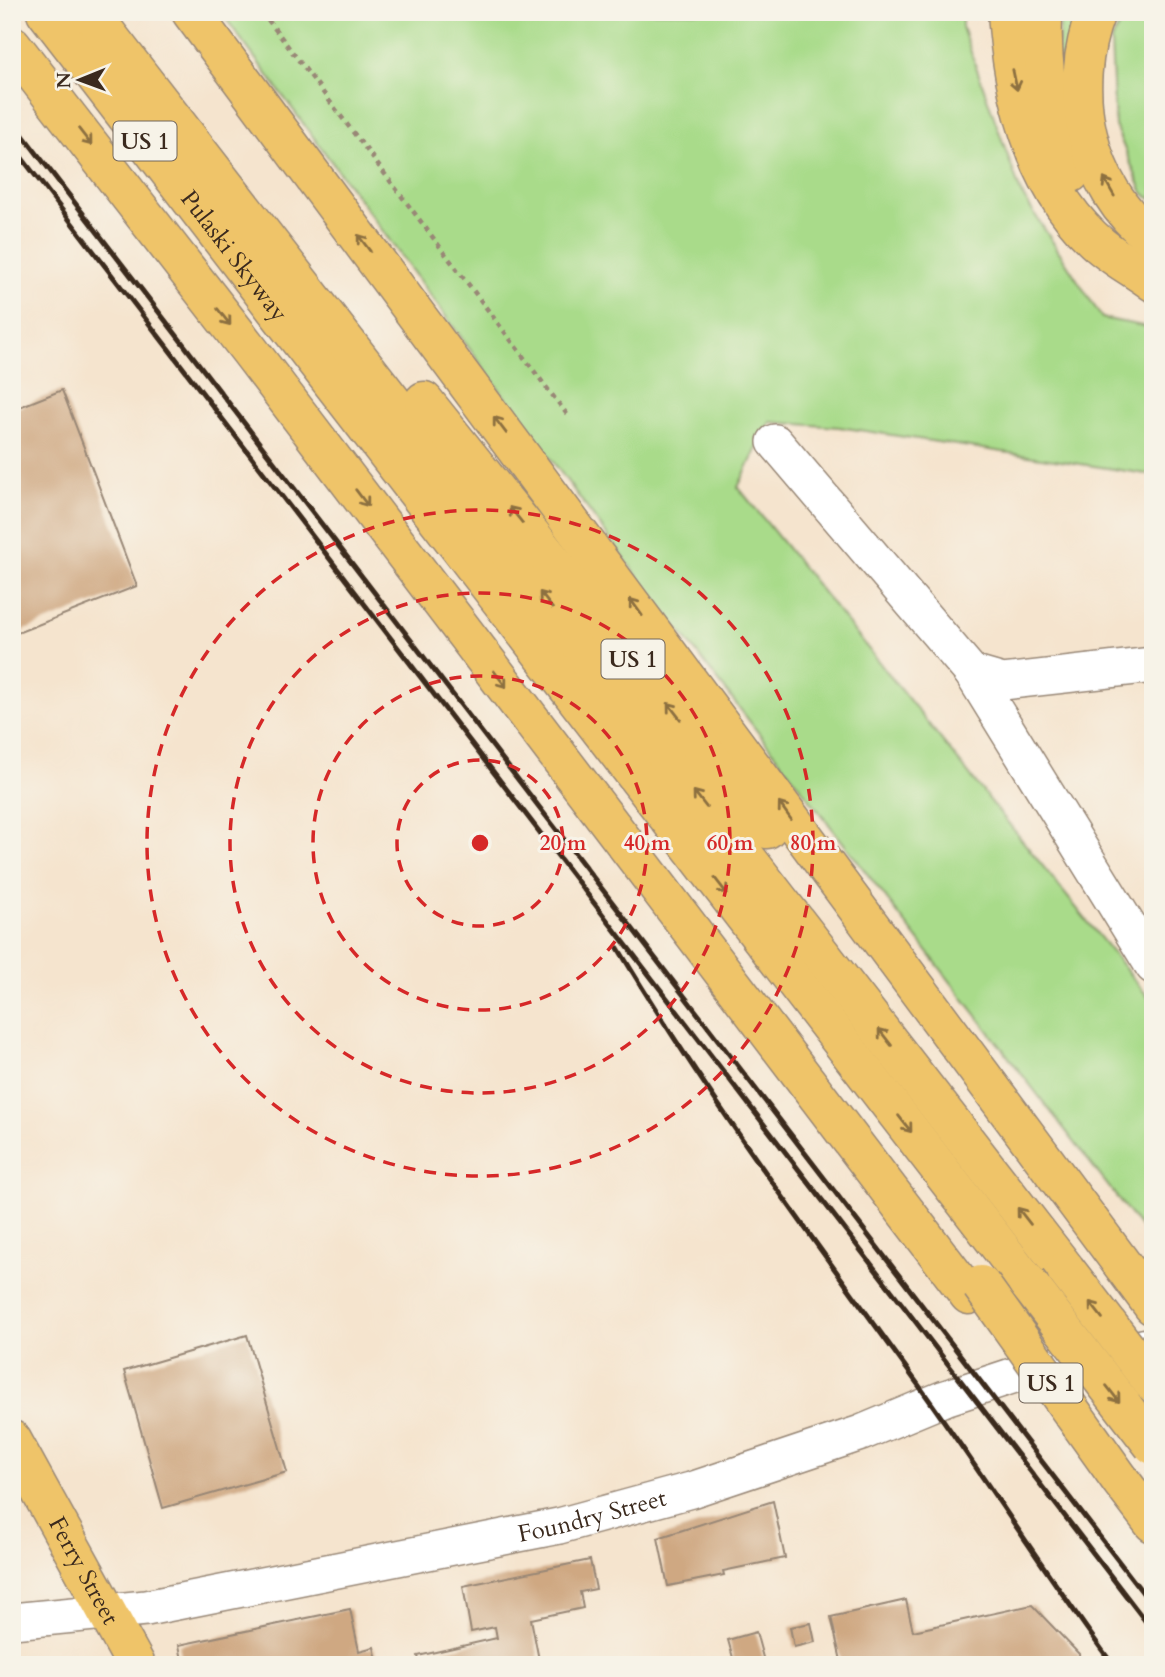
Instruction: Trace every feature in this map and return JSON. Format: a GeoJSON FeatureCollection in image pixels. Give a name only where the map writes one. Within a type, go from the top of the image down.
{"type":"FeatureCollection","features":[{"type":"Feature","properties":{"kind":"main road","name":"Pulaski Skyway"},"geometry":{"type":"LineString","coordinates":[[46,12],[320,367]]}},
{"type":"Feature","properties":{"kind":"main road"},"geometry":{"type":"LineString","coordinates":[[90,12],[262,217],[1153,1383]]}},
{"type":"Feature","properties":{"kind":"main road","name":"US 1"},"geometry":{"type":"LineString","coordinates":[[101,12],[262,217],[775,839],[999,1103],[1153,1306]]}},
{"type":"Feature","properties":{"kind":"main road"},"geometry":{"type":"LineString","coordinates":[[191,12],[617,581],[999,1103]]}},
{"type":"Feature","properties":{"kind":"main road"},"geometry":{"type":"LineString","coordinates":[[1007,12],[1010,52],[1021,104],[1049,177],[1079,225],[1113,256],[1147,264]]}},
{"type":"Feature","properties":{"kind":"main road"},"geometry":{"type":"LineString","coordinates":[[1043,12],[1045,73],[1066,162],[1104,231],[1147,264]]}},
{"type":"Feature","properties":{"kind":"main road"},"geometry":{"type":"LineString","coordinates":[[1096,12],[1084,50],[1082,75],[1082,103],[1090,146],[1103,176],[1122,207],[1147,264]]}},
{"type":"Feature","properties":{"kind":"main road"},"geometry":{"type":"LineString","coordinates":[[12,45],[975,1290]]}},
{"type":"Feature","properties":{"kind":"main road"},"geometry":{"type":"LineString","coordinates":[[320,367],[1153,1446]]}},
{"type":"Feature","properties":{"kind":"main road","name":"US 1"},"geometry":{"type":"LineString","coordinates":[[320,367],[490,617],[612,788],[975,1290],[1153,1523]]}},
{"type":"Feature","properties":{"kind":"main road","name":"Ferry Street"},"geometry":{"type":"LineString","coordinates":[[12,1440],[136,1665]]}},
{"type":"Feature","properties":{"kind":"street"},"geometry":{"type":"LineString","coordinates":[[775,442],[972,673],[1153,966]]}},
{"type":"Feature","properties":{"kind":"street"},"geometry":{"type":"LineString","coordinates":[[972,673],[1003,682],[1153,665]]}},
{"type":"Feature","properties":{"kind":"street","name":"Foundry Street"},"geometry":{"type":"LineString","coordinates":[[12,1621],[146,1608],[559,1526],[691,1490],[861,1433],[945,1398],[1032,1369],[1153,1345]]}},
{"type":"Feature","properties":{"kind":"path"},"geometry":{"type":"LineString","coordinates":[[262,12],[569,417]]}},
{"type":"Feature","properties":{"kind":"green space"},"geometry":{"type":"Polygon","coordinates":[[[221,12],[962,12],[962,27],[1021,193],[1102,318],[1153,328],[1153,475],[839,427],[770,422],[738,487],[1153,1003],[1153,1244],[635,573],[221,12]]]}},
{"type":"Feature","properties":{"kind":"green space"},"geometry":{"type":"Polygon","coordinates":[[[1061,12],[1078,12],[1055,80],[1061,12]]]}},
{"type":"Feature","properties":{"kind":"green space"},"geometry":{"type":"Polygon","coordinates":[[[1126,12],[1153,12],[1153,200],[1143,193],[1115,126],[1111,41],[1126,12]]]}},
{"type":"Feature","properties":{"kind":"building"},"geometry":{"type":"Polygon","coordinates":[[[62,390],[137,586],[12,635],[12,410],[62,390]]]}},
{"type":"Feature","properties":{"kind":"building"},"geometry":{"type":"Polygon","coordinates":[[[247,1335],[287,1472],[163,1508],[124,1371],[247,1335]]]}},
{"type":"Feature","properties":{"kind":"building"},"geometry":{"type":"Polygon","coordinates":[[[773,1501],[785,1558],[723,1571],[724,1575],[668,1586],[658,1538],[773,1501]]]}},
{"type":"Feature","properties":{"kind":"building"},"geometry":{"type":"Polygon","coordinates":[[[590,1560],[596,1589],[580,1592],[583,1608],[531,1619],[540,1665],[420,1665],[418,1656],[497,1638],[495,1627],[471,1632],[463,1586],[590,1560]]]}},
{"type":"Feature","properties":{"kind":"building"},"geometry":{"type":"Polygon","coordinates":[[[906,1600],[913,1631],[1032,1605],[1079,1654],[1080,1665],[842,1665],[831,1617],[906,1600]]]}},
{"type":"Feature","properties":{"kind":"building"},"geometry":{"type":"Polygon","coordinates":[[[350,1609],[359,1651],[374,1647],[378,1665],[183,1665],[179,1645],[350,1609]]]}},
{"type":"Feature","properties":{"kind":"building"},"geometry":{"type":"Polygon","coordinates":[[[811,1623],[815,1642],[794,1647],[790,1627],[811,1623]]]}},
{"type":"Feature","properties":{"kind":"building"},"geometry":{"type":"Polygon","coordinates":[[[756,1632],[765,1665],[735,1665],[728,1640],[756,1632]]]}},
{"type":"Feature","properties":{"kind":"railway"},"geometry":{"type":"LineString","coordinates":[[12,121],[1153,1606]]}},
{"type":"Feature","properties":{"kind":"railway"},"geometry":{"type":"LineString","coordinates":[[12,145],[1153,1631]]}},
{"type":"Feature","properties":{"kind":"railway"},"geometry":{"type":"LineString","coordinates":[[618,948],[725,1114],[942,1418],[1113,1665]]}}]}
